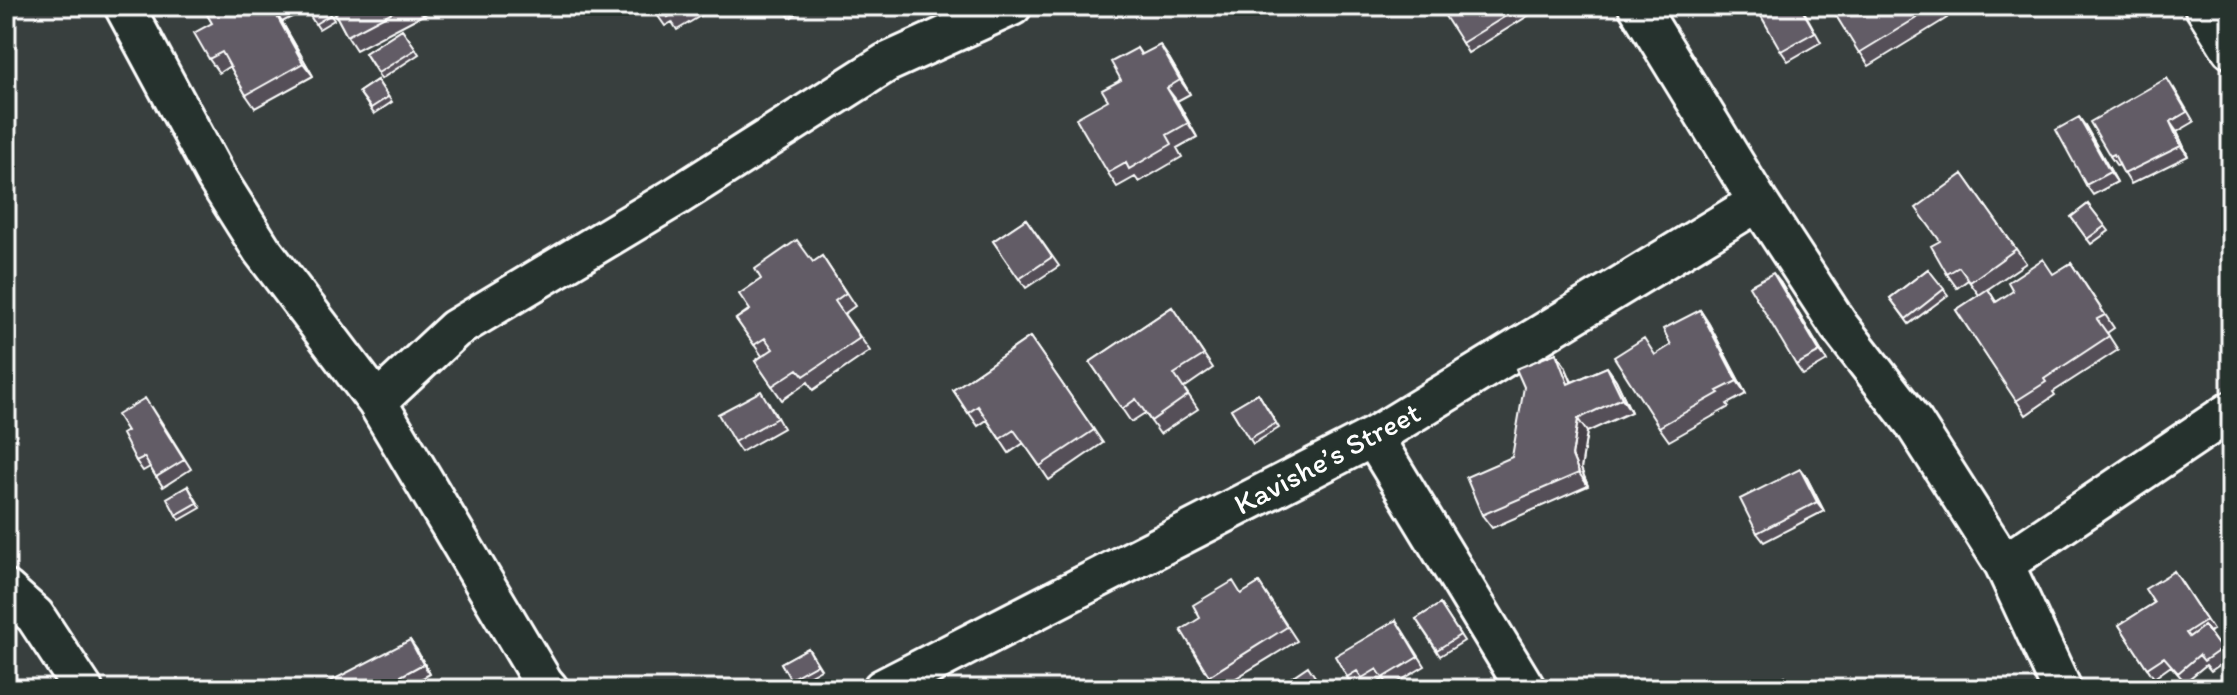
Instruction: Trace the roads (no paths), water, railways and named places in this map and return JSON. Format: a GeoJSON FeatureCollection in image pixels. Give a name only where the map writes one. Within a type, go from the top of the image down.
{"type":"FeatureCollection","features":[{"type":"Feature","properties":{"kind":"street"},"geometry":{"type":"LineString","coordinates":[[124,6],[216,177],[262,250],[377,402],[549,689]]}},
{"type":"Feature","properties":{"kind":"street"},"geometry":{"type":"LineString","coordinates":[[377,402],[455,329],[677,196],[886,63],[1012,6]]}},
{"type":"Feature","properties":{"kind":"street"},"geometry":{"type":"LineString","coordinates":[[1638,6],[1758,202],[1839,326],[1914,423],[2004,564],[2062,689]]}},
{"type":"Feature","properties":{"kind":"street"},"geometry":{"type":"LineString","coordinates":[[2204,6],[2231,49]]}},
{"type":"Feature","properties":{"kind":"street","name":"Kavishe’s Street"},"geometry":{"type":"LineString","coordinates":[[882,689],[1373,437],[1758,202]]}},
{"type":"Feature","properties":{"kind":"street"},"geometry":{"type":"LineString","coordinates":[[2004,564],[2231,411]]}},
{"type":"Feature","properties":{"kind":"street"},"geometry":{"type":"LineString","coordinates":[[1373,437],[1526,689]]}},
{"type":"Feature","properties":{"kind":"street"},"geometry":{"type":"LineString","coordinates":[[6,590],[35,616],[83,689]]}}]}
